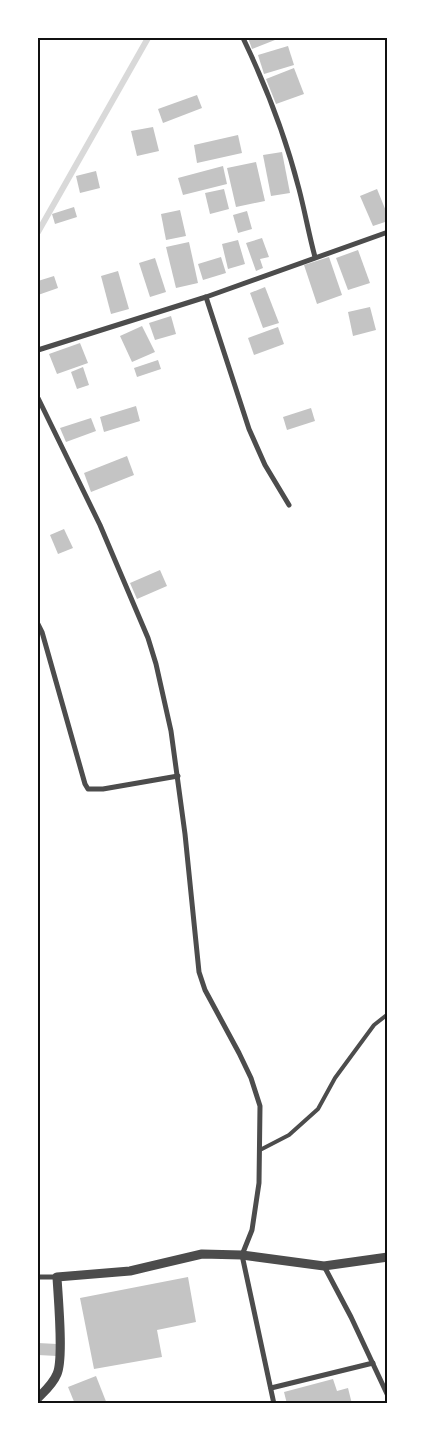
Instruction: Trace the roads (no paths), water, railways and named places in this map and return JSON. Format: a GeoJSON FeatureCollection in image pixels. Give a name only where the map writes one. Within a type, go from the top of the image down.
{"type":"FeatureCollection","features":[{"type":"Feature","properties":{"kind":"street"},"geometry":{"type":"LineString","coordinates":[[243,38],[280,128],[299,188],[315,257]]}},
{"type":"Feature","properties":{"kind":"street"},"geometry":{"type":"LineString","coordinates":[[38,350],[206,297],[388,232]]}},
{"type":"Feature","properties":{"kind":"street"},"geometry":{"type":"LineString","coordinates":[[206,297],[249,429],[265,466],[289,505]]}},
{"type":"Feature","properties":{"kind":"street"},"geometry":{"type":"LineString","coordinates":[[38,398],[100,525],[148,638],[171,731],[178,776],[199,972],[205,990],[240,1053],[260,1106],[259,1183],[252,1230],[242,1255],[274,1404]]}},
{"type":"Feature","properties":{"kind":"street"},"geometry":{"type":"LineString","coordinates":[[38,624],[42,632],[88,789],[103,789],[178,776]]}},
{"type":"Feature","properties":{"kind":"street"},"geometry":{"type":"LineString","coordinates":[[38,1277],[130,1271],[202,1254],[242,1255],[324,1266],[388,1258]]}},
{"type":"Feature","properties":{"kind":"street"},"geometry":{"type":"LineString","coordinates":[[324,1266],[388,1396]]}},
{"type":"Feature","properties":{"kind":"street"},"geometry":{"type":"LineString","coordinates":[[38,1398],[48,1389],[58,1372],[60,1348],[58,1277]]}},
{"type":"Feature","properties":{"kind":"street"},"geometry":{"type":"LineString","coordinates":[[271,1388],[373,1363]]}},
{"type":"Feature","properties":{"kind":"lane"},"geometry":{"type":"LineString","coordinates":[[260,1150],[289,1136],[318,1109],[336,1078],[374,1025],[388,1014]]}},
{"type":"Feature","properties":{"kind":"waterway"},"geometry":{"type":"LineString","coordinates":[[38,232],[148,38]]}}]}
